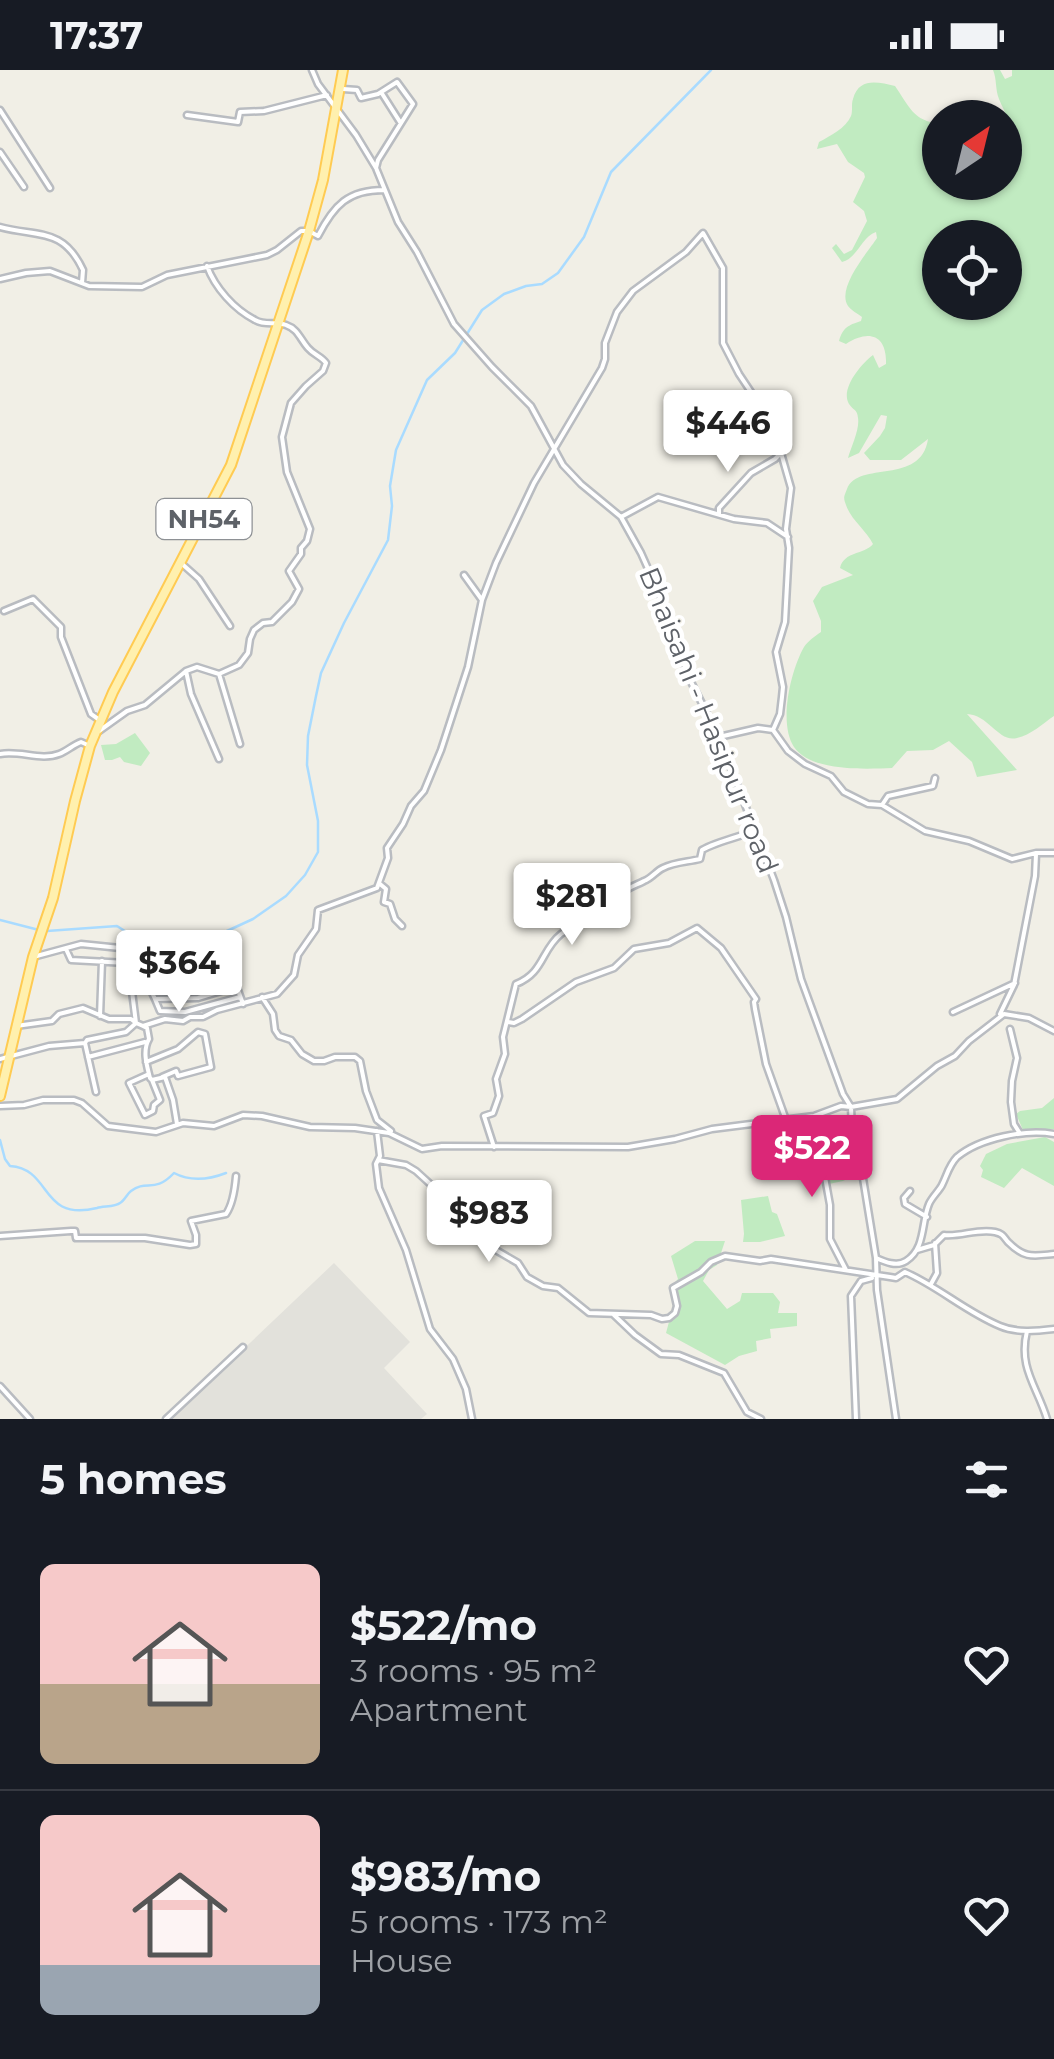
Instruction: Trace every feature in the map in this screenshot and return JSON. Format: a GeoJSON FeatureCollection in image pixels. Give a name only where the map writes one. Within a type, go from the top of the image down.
{"type":"FeatureCollection","features":[{"type":"Feature","properties":{"kind":"main road","name":"NH54"},"geometry":{"type":"LineString","coordinates":[[1,1090],[5,1057],[53,898],[90,746],[113,692],[232,464],[309,231],[343,70]]}},
{"type":"Feature","properties":{"kind":"street","name":"Bhaisahi - Hasipur road"},"geometry":{"type":"LineString","coordinates":[[312,70],[376,168],[398,222],[454,324],[531,406],[571,474],[620,517],[651,573],[688,676],[719,738],[755,830],[780,898],[814,1018],[850,1107],[876,1258],[876,1290],[896,1419]]}},
{"type":"Feature","properties":{"kind":"street"},"geometry":{"type":"LineString","coordinates":[[338,88],[357,90],[361,98],[397,82],[412,104],[376,168]]}},
{"type":"Feature","properties":{"kind":"street"},"geometry":{"type":"LineString","coordinates":[[381,92],[400,122]]}},
{"type":"Feature","properties":{"kind":"street"},"geometry":{"type":"LineString","coordinates":[[187,115],[238,122],[240,112],[264,111],[327,95]]}},
{"type":"Feature","properties":{"kind":"street"},"geometry":{"type":"LineString","coordinates":[[0,110],[50,188]]}},
{"type":"Feature","properties":{"kind":"street"},"geometry":{"type":"LineString","coordinates":[[0,152],[24,187]]}},
{"type":"Feature","properties":{"kind":"street"},"geometry":{"type":"LineString","coordinates":[[0,279],[50,271],[82,284],[142,287],[167,275],[266,255],[301,230],[318,236],[342,201],[368,190],[384,190]]}},
{"type":"Feature","properties":{"kind":"street"},"geometry":{"type":"LineString","coordinates":[[0,227],[42,232],[66,245],[84,270],[82,284]]}},
{"type":"Feature","properties":{"kind":"street"},"geometry":{"type":"LineString","coordinates":[[143,1026],[165,1019],[204,1017],[276,994],[294,975],[298,954],[316,928],[318,910],[380,884],[387,848],[424,791],[441,750],[496,562],[534,483],[602,368],[605,342],[616,312],[634,291],[686,252],[703,233],[723,268],[723,343],[773,425],[791,488],[786,529],[789,537],[785,622],[776,652],[783,686],[780,714],[773,730]]}},
{"type":"Feature","properties":{"kind":"street"},"geometry":{"type":"LineString","coordinates":[[95,734],[127,711],[145,705],[186,671],[197,667],[219,674],[239,666],[248,653],[254,630],[272,622],[299,590],[289,572],[309,535],[304,511],[287,472],[282,437],[291,402],[323,371],[326,363],[306,346],[292,326],[255,320],[238,307],[215,284],[207,266]]}},
{"type":"Feature","properties":{"kind":"street"},"geometry":{"type":"LineString","coordinates":[[719,514],[719,508],[751,472],[780,454]]}},
{"type":"Feature","properties":{"kind":"street"},"geometry":{"type":"LineString","coordinates":[[620,517],[658,496],[767,523],[789,537]]}},
{"type":"Feature","properties":{"kind":"street"},"geometry":{"type":"LineString","coordinates":[[181,563],[199,580],[230,626]]}},
{"type":"Feature","properties":{"kind":"street"},"geometry":{"type":"LineString","coordinates":[[464,574],[482,600]]}},
{"type":"Feature","properties":{"kind":"street"},"geometry":{"type":"LineString","coordinates":[[4,610],[32,599],[61,628],[91,714],[100,721]]}},
{"type":"Feature","properties":{"kind":"street"},"geometry":{"type":"LineString","coordinates":[[186,671],[191,694],[219,759]]}},
{"type":"Feature","properties":{"kind":"street"},"geometry":{"type":"LineString","coordinates":[[219,674],[240,744]]}},
{"type":"Feature","properties":{"kind":"street"},"geometry":{"type":"LineString","coordinates":[[719,738],[758,728],[773,730],[788,750],[805,764],[831,776],[844,792],[882,806],[925,831],[969,841],[1012,858],[1054,853]]}},
{"type":"Feature","properties":{"kind":"street"},"geometry":{"type":"LineString","coordinates":[[0,754],[45,756],[81,742],[90,746]]}},
{"type":"Feature","properties":{"kind":"street"},"geometry":{"type":"LineString","coordinates":[[882,806],[888,796],[933,786],[936,778]]}},
{"type":"Feature","properties":{"kind":"street"},"geometry":{"type":"LineString","coordinates":[[494,1147],[484,1116],[492,1113],[500,1096],[496,1078],[505,1054],[503,1037],[516,984],[539,968],[552,942],[565,930],[600,917],[634,884],[648,880],[658,870],[686,860],[695,861],[710,845],[755,830]]}},
{"type":"Feature","properties":{"kind":"street"},"geometry":{"type":"LineString","coordinates":[[997,1018],[1015,983],[1036,853]]}},
{"type":"Feature","properties":{"kind":"street"},"geometry":{"type":"LineString","coordinates":[[380,884],[386,888],[384,902],[390,904],[402,926]]}},
{"type":"Feature","properties":{"kind":"street"},"geometry":{"type":"LineString","coordinates":[[506,1022],[514,1023],[576,982],[614,968],[634,949],[669,943],[697,928],[721,948],[756,999],[754,1008],[764,1054],[786,1120]]}},
{"type":"Feature","properties":{"kind":"street"},"geometry":{"type":"LineString","coordinates":[[33,957],[81,944],[104,945],[150,958],[222,946],[243,1004]]}},
{"type":"Feature","properties":{"kind":"street"},"geometry":{"type":"LineString","coordinates":[[66,949],[71,960],[127,963]]}},
{"type":"Feature","properties":{"kind":"street"},"geometry":{"type":"LineString","coordinates":[[127,950],[136,1023]]}},
{"type":"Feature","properties":{"kind":"street"},"geometry":{"type":"LineString","coordinates":[[200,984],[201,950]]}},
{"type":"Feature","properties":{"kind":"street"},"geometry":{"type":"LineString","coordinates":[[100,1016],[102,961]]}},
{"type":"Feature","properties":{"kind":"street"},"geometry":{"type":"LineString","coordinates":[[130,988],[200,984],[231,974]]}},
{"type":"Feature","properties":{"kind":"street"},"geometry":{"type":"LineString","coordinates":[[952,1012],[1015,983]]}},
{"type":"Feature","properties":{"kind":"street"},"geometry":{"type":"LineString","coordinates":[[148,984],[160,1011],[185,1012],[240,997]]}},
{"type":"Feature","properties":{"kind":"street"},"geometry":{"type":"LineString","coordinates":[[155,998],[198,998],[231,988]]}},
{"type":"Feature","properties":{"kind":"street"},"geometry":{"type":"LineString","coordinates":[[262,997],[274,1014],[274,1030],[302,1054],[314,1060],[335,1056],[360,1062],[377,1120],[397,1136]]}},
{"type":"Feature","properties":{"kind":"street"},"geometry":{"type":"LineString","coordinates":[[16,1026],[52,1021],[59,1014],[83,1008],[109,1019],[131,1020],[147,1028],[146,1062],[160,1100],[154,1111],[145,1115],[129,1084],[149,1074]]}},
{"type":"Feature","properties":{"kind":"street"},"geometry":{"type":"LineString","coordinates":[[0,1106],[74,1100],[108,1126],[156,1132],[191,1122],[214,1126],[243,1115],[310,1127],[389,1132],[422,1148],[628,1147],[712,1129],[814,1116],[841,1106],[896,1100],[1004,1014],[1030,1018],[1054,1031]]}},
{"type":"Feature","properties":{"kind":"street"},"geometry":{"type":"LineString","coordinates":[[5,1057],[49,1046],[84,1043],[126,1032],[136,1023]]}},
{"type":"Feature","properties":{"kind":"street"},"geometry":{"type":"LineString","coordinates":[[1010,1029],[1017,1058],[1012,1081],[1016,1130],[1054,1134]]}},
{"type":"Feature","properties":{"kind":"street"},"geometry":{"type":"LineString","coordinates":[[146,1062],[178,1049],[198,1032],[205,1034],[211,1067],[178,1076],[176,1071],[152,1080]]}},
{"type":"Feature","properties":{"kind":"street"},"geometry":{"type":"LineString","coordinates":[[88,1057],[148,1039]]}},
{"type":"Feature","properties":{"kind":"street"},"geometry":{"type":"LineString","coordinates":[[84,1043],[96,1092]]}},
{"type":"Feature","properties":{"kind":"street"},"geometry":{"type":"LineString","coordinates":[[162,1077],[173,1100],[177,1125]]}},
{"type":"Feature","properties":{"kind":"street"},"geometry":{"type":"LineString","coordinates":[[814,1116],[830,1205],[830,1238],[846,1270]]}},
{"type":"Feature","properties":{"kind":"street"},"geometry":{"type":"LineString","coordinates":[[376,1132],[379,1188],[406,1250],[430,1328],[453,1358],[466,1389],[472,1419]]}},
{"type":"Feature","properties":{"kind":"street"},"geometry":{"type":"LineString","coordinates":[[917,1250],[928,1206],[950,1165],[979,1144],[1024,1132]]}},
{"type":"Feature","properties":{"kind":"street"},"geometry":{"type":"LineString","coordinates":[[378,1160],[416,1171],[462,1212],[494,1249],[518,1262],[527,1278],[558,1288],[590,1313],[670,1318],[677,1306],[673,1288],[725,1256],[896,1278],[905,1272],[1002,1328],[1054,1329]]}},
{"type":"Feature","properties":{"kind":"street"},"geometry":{"type":"LineString","coordinates":[[0,1236],[71,1230],[76,1238],[145,1238],[190,1246],[196,1244],[191,1221],[226,1214],[232,1204],[236,1176]]}},
{"type":"Feature","properties":{"kind":"street"},"geometry":{"type":"LineString","coordinates":[[910,1192],[904,1198],[905,1204],[926,1218]]}},
{"type":"Feature","properties":{"kind":"street"},"geometry":{"type":"LineString","coordinates":[[876,1258],[897,1264],[944,1235],[979,1231],[998,1232],[1026,1255],[1054,1254]]}},
{"type":"Feature","properties":{"kind":"street"},"geometry":{"type":"LineString","coordinates":[[931,1284],[937,1273],[935,1244]]}},
{"type":"Feature","properties":{"kind":"street"},"geometry":{"type":"LineString","coordinates":[[856,1419],[851,1296],[861,1282],[876,1276]]}},
{"type":"Feature","properties":{"kind":"street"},"geometry":{"type":"LineString","coordinates":[[614,1315],[661,1354],[679,1355],[724,1373],[747,1412],[761,1419]]}},
{"type":"Feature","properties":{"kind":"street"},"geometry":{"type":"LineString","coordinates":[[1027,1331],[1024,1361],[1046,1419]]}},
{"type":"Feature","properties":{"kind":"street"},"geometry":{"type":"LineString","coordinates":[[166,1419],[242,1347]]}},
{"type":"Feature","properties":{"kind":"street"},"geometry":{"type":"LineString","coordinates":[[0,1386],[30,1419]]}},
{"type":"Feature","properties":{"kind":"shaded area"},"geometry":{"type":"Polygon","coordinates":[[[334,1263],[410,1342],[384,1368],[427,1414],[421,1419],[170,1419],[334,1263]]]}},
{"type":"Feature","properties":{"kind":"green space"},"geometry":{"type":"Polygon","coordinates":[[[993,70],[1000,70],[1005,79],[1012,76],[1012,70],[1054,70],[1054,716],[1027,734],[1011,738],[967,714],[1017,770],[977,777],[972,762],[949,741],[933,750],[907,751],[892,768],[826,765],[802,755],[794,747],[787,711],[799,657],[821,632],[813,601],[822,587],[853,575],[840,568],[842,563],[873,544],[848,510],[845,495],[853,480],[914,463],[928,439],[901,460],[870,460],[864,453],[885,428],[887,416],[881,415],[859,453],[848,458],[858,422],[847,398],[849,384],[873,355],[879,368],[886,364],[886,354],[875,338],[862,337],[846,344],[839,341],[847,327],[861,321],[862,317],[848,306],[846,290],[877,238],[876,232],[842,262],[832,248],[836,244],[844,254],[852,250],[867,221],[864,211],[853,202],[865,177],[848,162],[837,144],[817,149],[819,142],[849,120],[860,87],[870,83],[895,86],[908,106],[922,118],[922,200],[1022,200],[1022,100],[1000,100],[993,70]]]}},
{"type":"Feature","properties":{"kind":"green space"},"geometry":{"type":"Polygon","coordinates":[[[135,733],[150,753],[141,766],[124,762],[120,757],[105,760],[101,745],[116,744],[135,733]]]}},
{"type":"Feature","properties":{"kind":"green space"},"geometry":{"type":"Polygon","coordinates":[[[1054,1098],[1054,1129],[1023,1130],[1016,1114],[1042,1108],[1054,1098]]]}},
{"type":"Feature","properties":{"kind":"green space"},"geometry":{"type":"Polygon","coordinates":[[[811,1119],[817,1161],[799,1161],[787,1133],[791,1124],[811,1119]]]}},
{"type":"Feature","properties":{"kind":"green space"},"geometry":{"type":"Polygon","coordinates":[[[1045,1137],[1054,1142],[1054,1186],[1022,1168],[1004,1188],[981,1177],[980,1166],[986,1154],[1007,1144],[1045,1137]]]}},
{"type":"Feature","properties":{"kind":"green space"},"geometry":{"type":"Polygon","coordinates":[[[855,1155],[858,1174],[829,1184],[823,1156],[855,1155]]]}},
{"type":"Feature","properties":{"kind":"green space"},"geometry":{"type":"Polygon","coordinates":[[[768,1196],[785,1236],[743,1242],[741,1200],[768,1196]]]}},
{"type":"Feature","properties":{"kind":"green space"},"geometry":{"type":"Polygon","coordinates":[[[695,1241],[725,1241],[717,1265],[703,1281],[727,1309],[740,1301],[742,1293],[773,1293],[780,1302],[778,1313],[797,1313],[797,1326],[770,1329],[771,1338],[756,1341],[757,1351],[725,1365],[666,1333],[673,1307],[670,1288],[678,1279],[671,1256],[695,1241]]]}},
{"type":"Feature","properties":{"kind":"waterway"},"geometry":{"type":"LineString","coordinates":[[47,931],[117,926],[145,944],[190,948],[253,919],[286,896],[305,875],[318,852],[318,821],[307,765],[308,736],[321,673],[388,540],[396,450],[427,380],[455,353],[482,310],[504,294],[542,284],[558,273],[584,237],[611,172],[711,70]]}},
{"type":"Feature","properties":{"kind":"waterway"},"geometry":{"type":"LineString","coordinates":[[0,920],[39,930]]}},
{"type":"Feature","properties":{"kind":"waterway"},"geometry":{"type":"LineString","coordinates":[[0,1140],[10,1166],[34,1176],[55,1202],[78,1210],[118,1204],[131,1191],[161,1183],[174,1173],[200,1179],[226,1173]]}}]}
